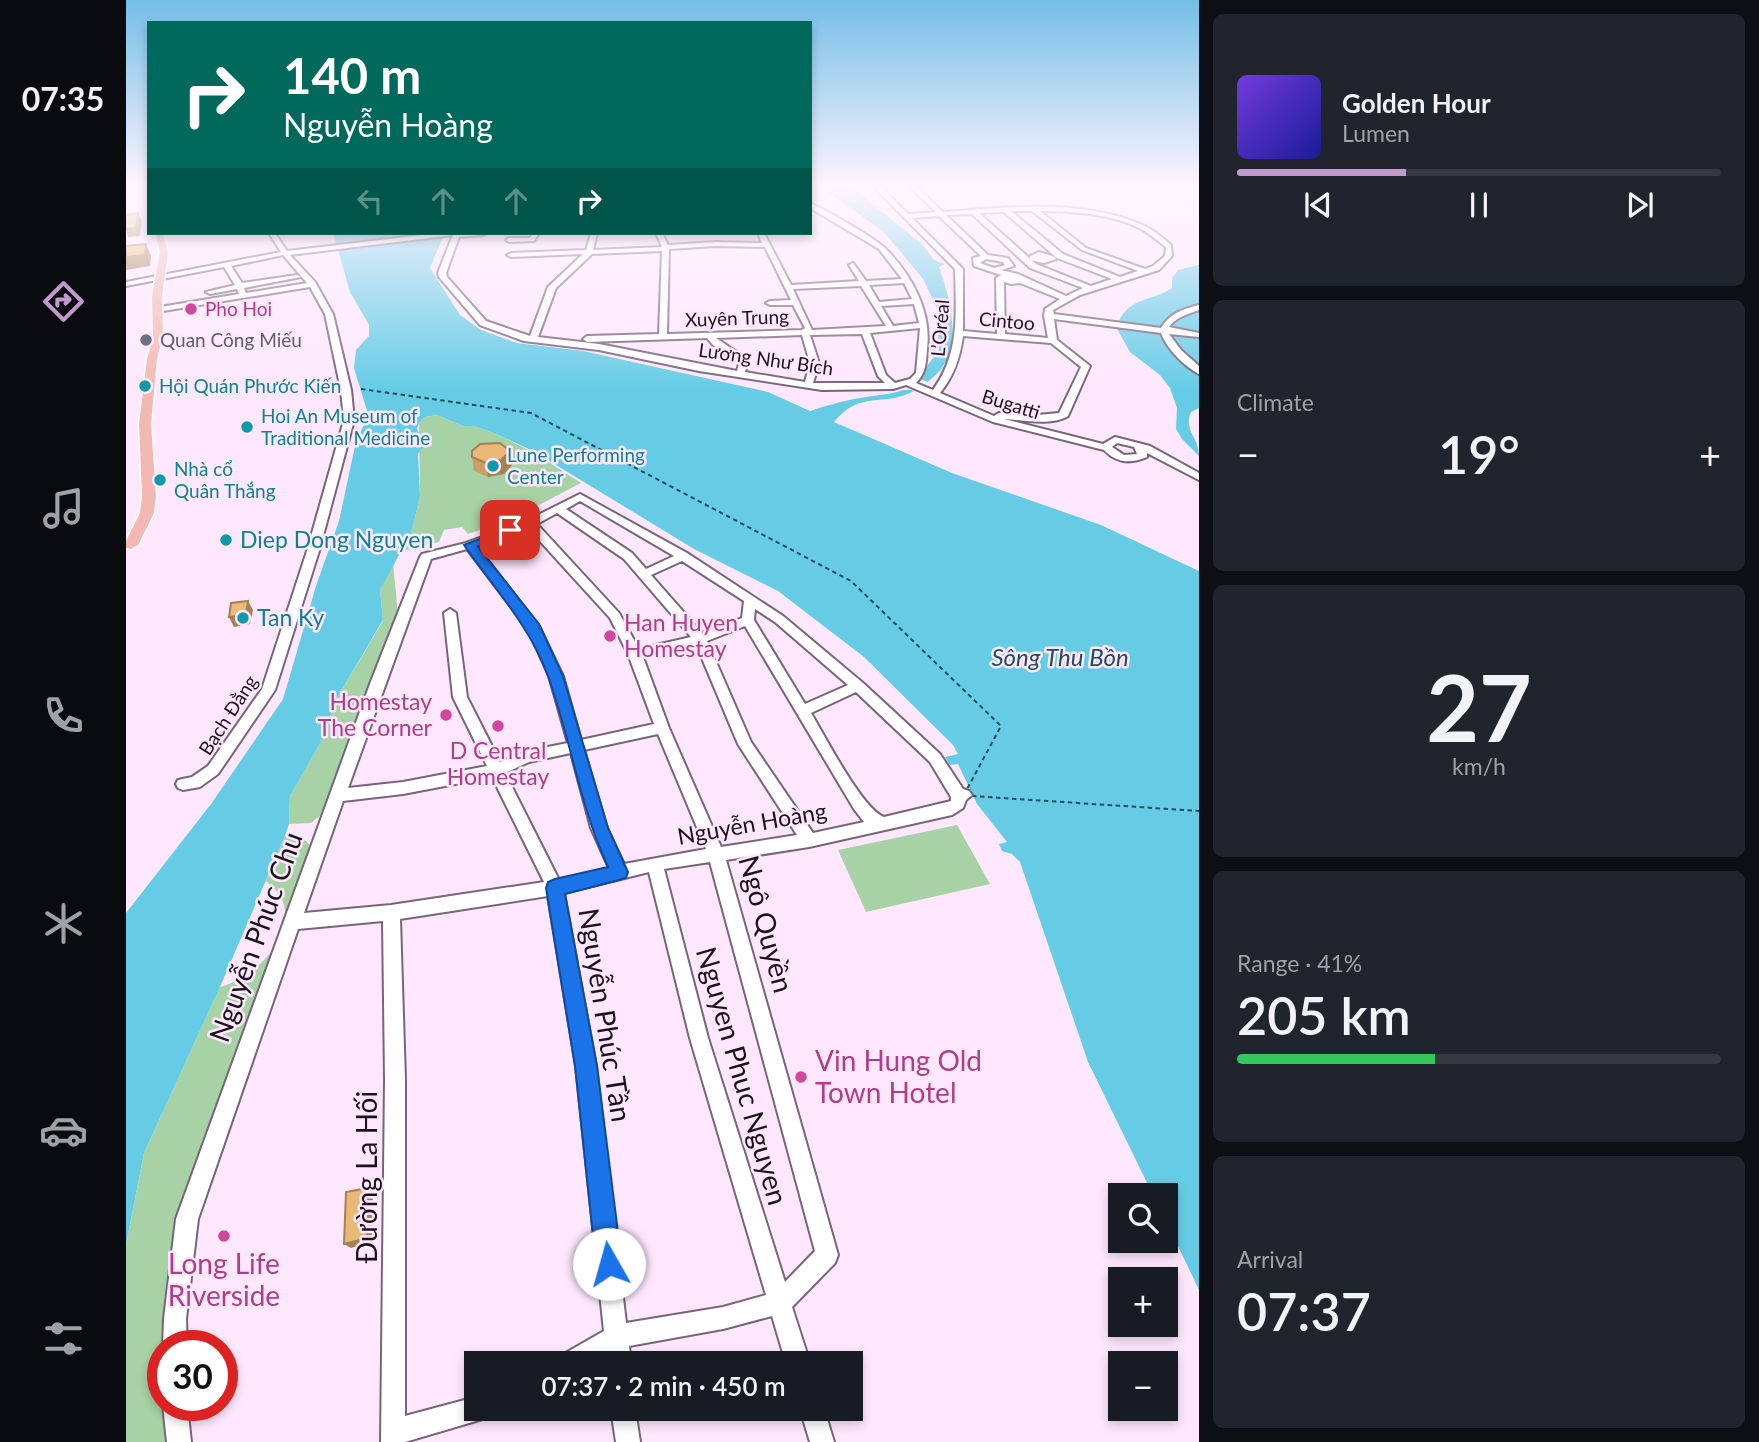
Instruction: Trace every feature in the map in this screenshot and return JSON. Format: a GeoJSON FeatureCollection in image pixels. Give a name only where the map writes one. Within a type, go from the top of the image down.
{"type":"FeatureCollection","features":[{"type":"Feature","properties":{"kind":"main road"},"geometry":{"type":"LineString","coordinates":[[131,545],[147,513],[149,496],[145,413],[158,336],[157,306],[164,254]]}},
{"type":"Feature","properties":{"kind":"street"},"geometry":{"type":"LineString","coordinates":[[126,284],[278,254]]}},
{"type":"Feature","properties":{"kind":"street","name":"Bạch Đằng"},"geometry":{"type":"LineString","coordinates":[[183,784],[195,783],[213,770],[268,690],[346,438],[349,420],[346,390],[329,314],[309,279],[286,254]]}},
{"type":"Feature","properties":{"kind":"street","name":"Lương Như Bích"},"geometry":{"type":"LineString","coordinates":[[449,254],[442,273],[445,280],[483,323],[533,340],[640,355],[740,375],[842,388],[893,386],[910,382]]}},
{"type":"Feature","properties":{"kind":"street"},"geometry":{"type":"LineString","coordinates":[[511,255],[565,254]]}},
{"type":"Feature","properties":{"kind":"street"},"geometry":{"type":"LineString","coordinates":[[533,340],[552,288],[588,254]]}},
{"type":"Feature","properties":{"kind":"street"},"geometry":{"type":"LineString","coordinates":[[663,336],[666,254]]}},
{"type":"Feature","properties":{"kind":"street"},"geometry":{"type":"LineString","coordinates":[[773,254],[809,330],[805,332],[817,359],[816,368],[808,384]]}},
{"type":"Feature","properties":{"kind":"street"},"geometry":{"type":"LineString","coordinates":[[886,254],[907,281],[924,325],[920,374],[910,382]]}},
{"type":"Feature","properties":{"kind":"street","name":"L’Oréal"},"geometry":{"type":"LineString","coordinates":[[937,391],[949,374],[957,353],[959,269],[945,254]]}},
{"type":"Feature","properties":{"kind":"street"},"geometry":{"type":"LineString","coordinates":[[1018,254],[1033,266],[1089,288]]}},
{"type":"Feature","properties":{"kind":"street"},"geometry":{"type":"LineString","coordinates":[[1057,254],[1118,279]]}},
{"type":"Feature","properties":{"kind":"street"},"geometry":{"type":"LineString","coordinates":[[1098,254],[1144,271]]}},
{"type":"Feature","properties":{"kind":"street"},"geometry":{"type":"LineString","coordinates":[[999,416],[1063,416],[1086,366],[1053,341],[1049,309],[1065,298],[1089,288],[1156,268],[1167,260],[1169,254]]}},
{"type":"Feature","properties":{"kind":"street"},"geometry":{"type":"LineString","coordinates":[[1000,274],[1010,264],[1001,259],[978,259],[977,264],[1011,282],[1046,290],[1065,298]]}},
{"type":"Feature","properties":{"kind":"street"},"geometry":{"type":"LineString","coordinates":[[226,264],[244,296]]}},
{"type":"Feature","properties":{"kind":"street"},"geometry":{"type":"LineString","coordinates":[[853,265],[890,327]]}},
{"type":"Feature","properties":{"kind":"street"},"geometry":{"type":"LineString","coordinates":[[1000,274],[1001,337]]}},
{"type":"Feature","properties":{"kind":"street"},"geometry":{"type":"LineString","coordinates":[[157,306],[240,286],[309,279]]}},
{"type":"Feature","properties":{"kind":"street"},"geometry":{"type":"LineString","coordinates":[[157,306],[244,296],[309,279]]}},
{"type":"Feature","properties":{"kind":"street"},"geometry":{"type":"LineString","coordinates":[[790,287],[907,281]]}},
{"type":"Feature","properties":{"kind":"street"},"geometry":{"type":"LineString","coordinates":[[877,304],[916,301]]}},
{"type":"Feature","properties":{"kind":"street"},"geometry":{"type":"LineString","coordinates":[[770,303],[797,302]]}},
{"type":"Feature","properties":{"kind":"street"},"geometry":{"type":"LineString","coordinates":[[1199,307],[1172,317],[1165,323],[1163,330],[1166,341],[1174,351],[1199,371]]}},
{"type":"Feature","properties":{"kind":"street"},"geometry":{"type":"LineString","coordinates":[[1048,316],[1199,335]]}},
{"type":"Feature","properties":{"kind":"street","name":"Xuyên Trung"},"geometry":{"type":"LineString","coordinates":[[551,341],[865,331],[924,325]]}},
{"type":"Feature","properties":{"kind":"street"},"geometry":{"type":"LineString","coordinates":[[865,331],[882,376],[893,386]]}},
{"type":"Feature","properties":{"kind":"street","name":"Cintoo"},"geometry":{"type":"LineString","coordinates":[[958,333],[1053,341]]}},
{"type":"Feature","properties":{"kind":"street"},"geometry":{"type":"LineString","coordinates":[[709,334],[716,345],[740,358],[743,364],[740,375]]}},
{"type":"Feature","properties":{"kind":"street"},"geometry":{"type":"LineString","coordinates":[[637,337],[640,355]]}},
{"type":"Feature","properties":{"kind":"street"},"geometry":{"type":"LineString","coordinates":[[910,382],[999,416],[1107,446],[1119,457],[1136,458],[1143,454],[1138,445]]}},
{"type":"Feature","properties":{"kind":"street","name":"Bugatti"},"geometry":{"type":"LineString","coordinates":[[910,382],[996,420],[1107,446]]}},
{"type":"Feature","properties":{"kind":"street"},"geometry":{"type":"LineString","coordinates":[[1107,446],[1120,440],[1138,445],[1158,452],[1181,469],[1199,477]]}},
{"type":"Feature","properties":{"kind":"street"},"geometry":{"type":"LineString","coordinates":[[619,872],[599,828],[556,676],[534,628],[470,545],[530,523],[580,497],[683,556],[750,599],[858,686],[802,711]]}},
{"type":"Feature","properties":{"kind":"street"},"geometry":{"type":"LineString","coordinates":[[557,508],[628,556],[700,639],[745,744],[809,840]]}},
{"type":"Feature","properties":{"kind":"street","name":"Ngô Quyền"},"geometry":{"type":"LineString","coordinates":[[530,523],[615,616],[635,654],[662,728],[716,853],[827,1255],[780,1303]]}},
{"type":"Feature","properties":{"kind":"street","name":"Nguyễn Phúc Chu"},"geometry":{"type":"LineString","coordinates":[[175,1330],[187,1219],[426,557],[470,545]]}},
{"type":"Feature","properties":{"kind":"street"},"geometry":{"type":"LineString","coordinates":[[644,574],[683,556]]}},
{"type":"Feature","properties":{"kind":"street"},"geometry":{"type":"LineString","coordinates":[[750,599],[748,620],[859,805],[871,819],[882,823]]}},
{"type":"Feature","properties":{"kind":"street","name":"Nguyễn Phúc Tần"},"geometry":{"type":"LineString","coordinates":[[450,613],[460,696],[555,888],[586,1066],[618,1351]]}},
{"type":"Feature","properties":{"kind":"street"},"geometry":{"type":"LineString","coordinates":[[635,654],[700,639],[748,620]]}},
{"type":"Feature","properties":{"kind":"street","name":"Nguyễn Hoàng"},"geometry":{"type":"LineString","coordinates":[[294,922],[391,913],[555,888],[654,864],[809,840],[952,809],[962,795],[934,758],[858,686]]}},
{"type":"Feature","properties":{"kind":"street"},"geometry":{"type":"LineString","coordinates":[[338,795],[403,788],[496,770],[527,757],[662,728]]}},
{"type":"Feature","properties":{"kind":"street","name":"Nguyen Phuc Nguyen"},"geometry":{"type":"LineString","coordinates":[[654,864],[662,884],[699,1038],[780,1303]]}},
{"type":"Feature","properties":{"kind":"street","name":"Đường La Hối"},"geometry":{"type":"LineString","coordinates":[[391,913],[395,1066],[392,1437]]}},
{"type":"Feature","properties":{"kind":"street"},"geometry":{"type":"LineString","coordinates":[[591,1351],[617,1336],[733,1316],[780,1303],[794,1351]]}},
{"type":"Feature","properties":{"kind":"street"},"geometry":{"type":"LineString","coordinates":[[392,1437],[464,1413]]}},
{"type":"Feature","properties":{"kind":"street"},"geometry":{"type":"LineString","coordinates":[[177,1421],[179,1442]]}},
{"type":"Feature","properties":{"kind":"street"},"geometry":{"type":"LineString","coordinates":[[625,1421],[628,1442]]}},
{"type":"Feature","properties":{"kind":"street"},"geometry":{"type":"LineString","coordinates":[[816,1421],[822,1442]]}},
{"type":"Feature","properties":{"kind":"green space"},"geometry":{"type":"Polygon","coordinates":[[[437,415],[463,426],[473,426],[494,433],[533,452],[581,483],[514,518],[468,534],[462,527],[444,530],[439,542],[399,552],[412,531],[420,496],[419,423],[425,417],[437,415]]]}},
{"type":"Feature","properties":{"kind":"green space"},"geometry":{"type":"Polygon","coordinates":[[[393,563],[398,614],[322,814],[311,823],[289,824],[290,796],[326,733],[334,703],[383,621],[380,590],[393,563]]]}},
{"type":"Feature","properties":{"kind":"green space"},"geometry":{"type":"Polygon","coordinates":[[[957,825],[990,884],[866,912],[838,850],[957,825]]]}},
{"type":"Feature","properties":{"kind":"green space"},"geometry":{"type":"Polygon","coordinates":[[[285,836],[301,836],[313,848],[192,1182],[166,1330],[147,1330],[147,1421],[165,1421],[167,1442],[126,1442],[126,1245],[144,1153],[220,987],[245,976],[257,966],[277,943],[283,930],[283,902],[266,881],[285,836]]]}},
{"type":"Feature","properties":{"kind":"water","name":"Sông Thu Bồn"},"geometry":{"type":"Polygon","coordinates":[[[339,254],[436,254],[430,268],[460,315],[481,330],[517,343],[583,351],[768,392],[810,411],[857,398],[911,390],[914,391],[903,396],[863,402],[844,412],[834,422],[952,473],[1101,525],[1199,571],[1199,1290],[1178,1246],[1178,1183],[1147,1183],[1088,1062],[1020,862],[1012,854],[1002,851],[999,844],[1007,842],[977,804],[958,764],[950,765],[945,757],[958,754],[953,745],[864,657],[778,591],[694,549],[533,451],[494,433],[473,426],[463,426],[437,415],[425,417],[417,429],[420,435],[428,440],[418,454],[420,496],[412,531],[380,590],[383,620],[334,703],[326,733],[290,796],[289,824],[285,836],[144,1153],[126,1245],[126,913],[211,804],[283,699],[316,586],[339,521],[355,446],[368,414],[354,368],[356,350],[369,336],[369,325],[350,292],[339,254]]]}},
{"type":"Feature","properties":{"kind":"water"},"geometry":{"type":"Polygon","coordinates":[[[902,254],[930,254],[934,260],[945,264],[939,267],[952,316],[952,342],[944,365],[928,382],[918,378],[939,350],[937,308],[923,279],[902,254]]]}},
{"type":"Feature","properties":{"kind":"water"},"geometry":{"type":"Polygon","coordinates":[[[1199,265],[1199,408],[1191,412],[1189,424],[1199,456],[1176,429],[1177,408],[1170,388],[1160,375],[1130,352],[1116,327],[1121,317],[1133,305],[1172,288],[1172,278],[1178,270],[1199,265]]]}},
{"type":"Feature","properties":{"kind":"building"},"geometry":{"type":"Polygon","coordinates":[[[126,254],[145,254],[145,255],[126,257],[126,254]]]}},
{"type":"Feature","properties":{"kind":"building"},"geometry":{"type":"Polygon","coordinates":[[[500,443],[510,451],[501,460],[486,463],[472,457],[472,451],[480,444],[500,443]]]}},
{"type":"Feature","properties":{"kind":"building"},"geometry":{"type":"Polygon","coordinates":[[[248,601],[246,615],[229,617],[231,603],[248,601]]]}},
{"type":"Feature","properties":{"kind":"building"},"geometry":{"type":"Polygon","coordinates":[[[368,1188],[367,1238],[344,1244],[346,1192],[368,1188]]]}},
{"type":"Feature","properties":{"kind":"ferry route"},"geometry":{"type":"LineString","coordinates":[[361,389],[531,413],[851,581],[1001,726],[966,791]]}},
{"type":"Feature","properties":{"kind":"ferry route"},"geometry":{"type":"LineString","coordinates":[[972,796],[1199,811]]}},
{"type":"Feature","properties":{"kind":"place","name":"Pho Hoi"},"geometry":{"type":"Point","coordinates":[191,309]}},
{"type":"Feature","properties":{"kind":"place","name":"Quan Công Miếu"},"geometry":{"type":"Point","coordinates":[146,340]}},
{"type":"Feature","properties":{"kind":"place","name":"Hội Quán Phước Kiến"},"geometry":{"type":"Point","coordinates":[145,386]}},
{"type":"Feature","properties":{"kind":"place","name":"Hoi An Museum of Traditional Medicine"},"geometry":{"type":"Point","coordinates":[247,427]}},
{"type":"Feature","properties":{"kind":"place","name":"Lune Performing Center"},"geometry":{"type":"Point","coordinates":[493,466]}},
{"type":"Feature","properties":{"kind":"place","name":"Nhà cổ Quân Thắng"},"geometry":{"type":"Point","coordinates":[160,480]}},
{"type":"Feature","properties":{"kind":"place","name":"Diep Dong Nguyen"},"geometry":{"type":"Point","coordinates":[226,540]}},
{"type":"Feature","properties":{"kind":"place","name":"Tan Ky"},"geometry":{"type":"Point","coordinates":[243,618]}},
{"type":"Feature","properties":{"kind":"place","name":"Han Huyen Homestay"},"geometry":{"type":"Point","coordinates":[610,636]}},
{"type":"Feature","properties":{"kind":"place","name":"Homestay The Corner"},"geometry":{"type":"Point","coordinates":[446,715]}},
{"type":"Feature","properties":{"kind":"place","name":"D Central Homestay"},"geometry":{"type":"Point","coordinates":[498,726]}},
{"type":"Feature","properties":{"kind":"place","name":"Vin Hung Old Town Hotel"},"geometry":{"type":"Point","coordinates":[801,1077]}},
{"type":"Feature","properties":{"kind":"place","name":"Long Life Riverside"},"geometry":{"type":"Point","coordinates":[224,1236]}},
{"type":"Feature","properties":{"kind":"route"},"geometry":{"type":"LineString","coordinates":[[510,530],[470,545],[534,628],[556,676],[599,828],[619,872],[555,888],[586,1066],[609,1264]]}}]}
